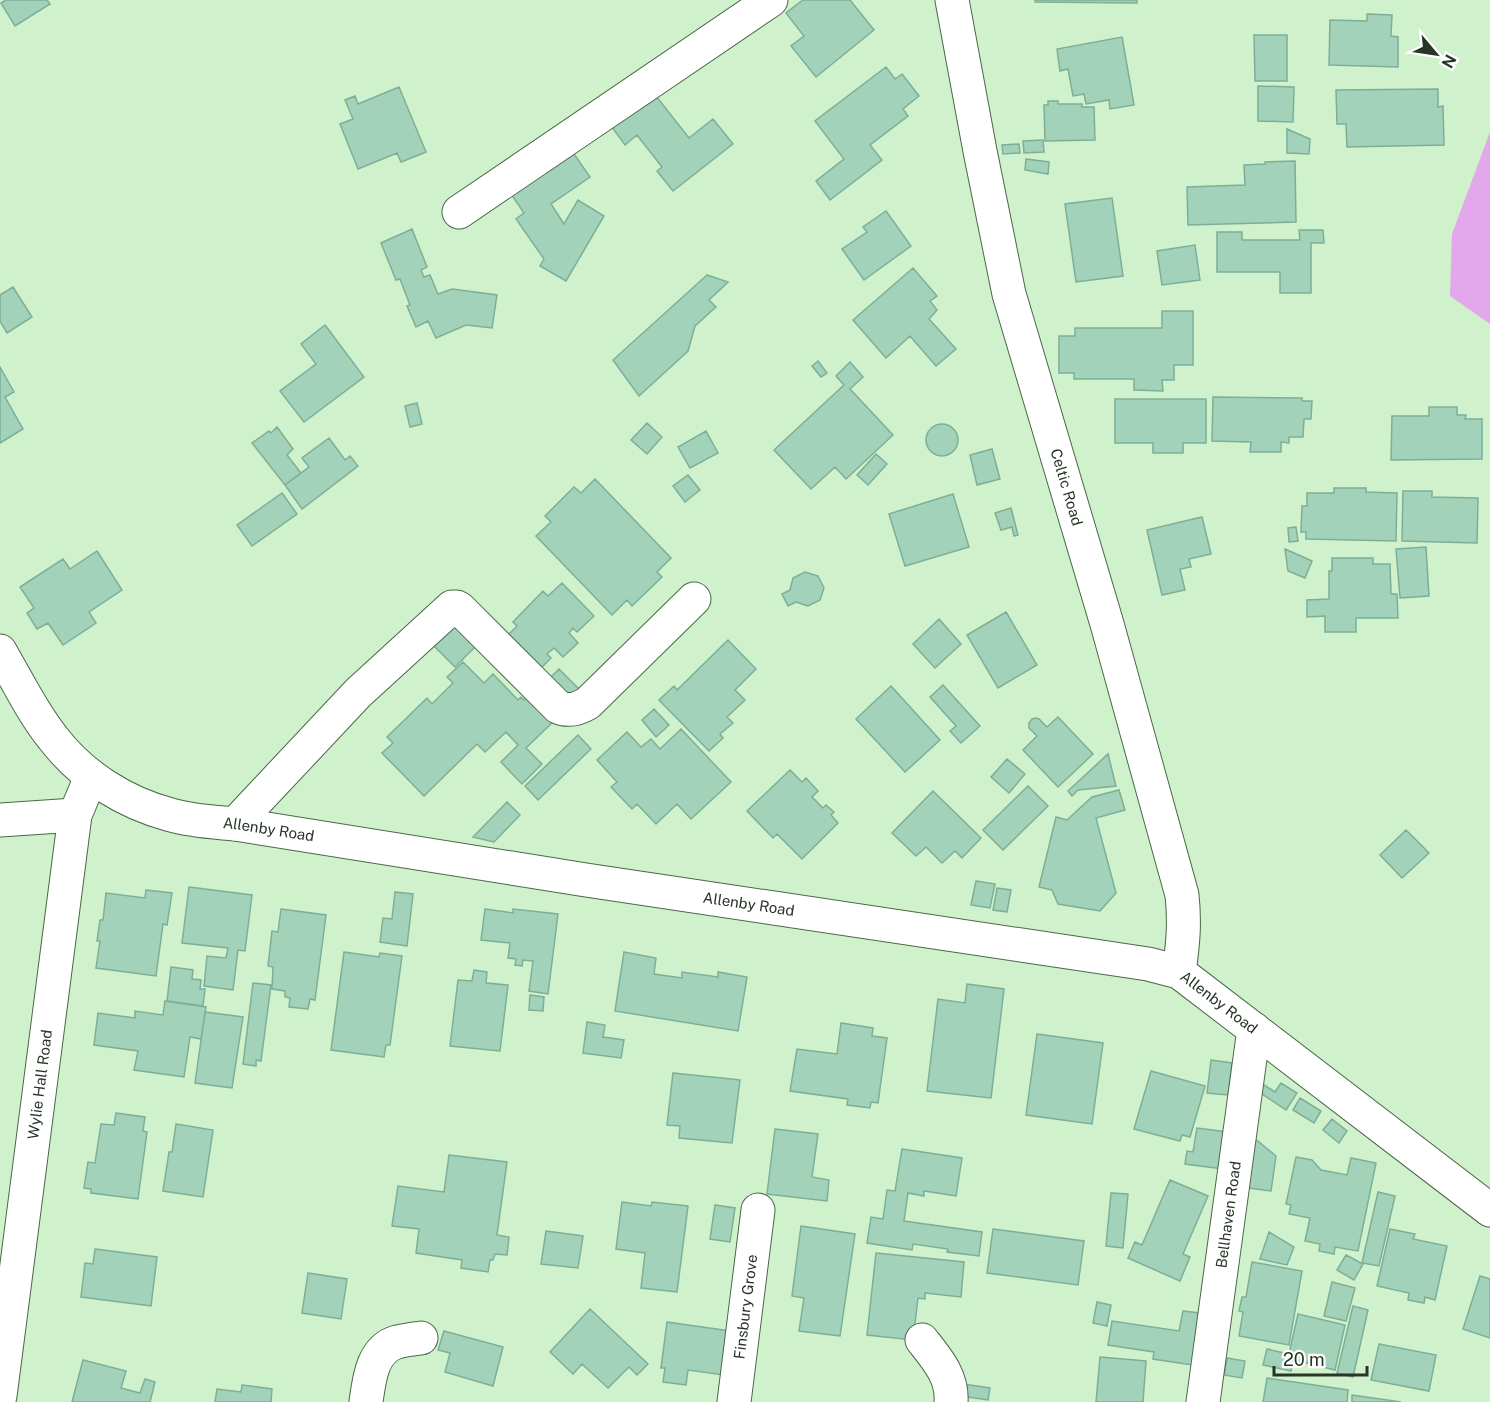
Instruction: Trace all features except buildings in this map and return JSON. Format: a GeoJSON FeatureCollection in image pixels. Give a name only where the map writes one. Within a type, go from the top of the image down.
{"type":"FeatureCollection","features":[{"type":"Feature","properties":{"kind":"street"},"geometry":{"type":"LineString","coordinates":[[459,212],[771,0]]}},
{"type":"Feature","properties":{"kind":"street","name":"Celtic Road"},"geometry":{"type":"LineString","coordinates":[[952,0],[1009,294],[1107,624],[1182,895],[1185,918],[1179,972]]}},
{"type":"Feature","properties":{"kind":"street"},"geometry":{"type":"LineString","coordinates":[[235,824],[358,693],[452,607],[460,609],[558,707],[567,710],[578,709],[588,703],[694,599]]}},
{"type":"Feature","properties":{"kind":"street","name":"Allenby Road"},"geometry":{"type":"LineString","coordinates":[[0,651],[53,738],[91,777],[118,794],[172,816],[1148,964],[1179,972],[1490,1210]]}},
{"type":"Feature","properties":{"kind":"street","name":"Wylie Hall Road"},"geometry":{"type":"LineString","coordinates":[[0,1396],[75,815],[91,777]]}},
{"type":"Feature","properties":{"kind":"street"},"geometry":{"type":"LineString","coordinates":[[0,820],[75,815]]}},
{"type":"Feature","properties":{"kind":"street","name":"Bellhaven Road"},"geometry":{"type":"LineString","coordinates":[[1203,1402],[1254,1029]]}},
{"type":"Feature","properties":{"kind":"street","name":"Finsbury Grove"},"geometry":{"type":"LineString","coordinates":[[734,1402],[758,1210]]}},
{"type":"Feature","properties":{"kind":"street"},"geometry":{"type":"LineString","coordinates":[[366,1402],[372,1367],[378,1357],[395,1342],[421,1338]]}},
{"type":"Feature","properties":{"kind":"street"},"geometry":{"type":"LineString","coordinates":[[922,1340],[935,1356],[949,1380],[952,1392],[951,1402]]}},
{"type":"Feature","properties":{"kind":"shaded area"},"geometry":{"type":"Polygon","coordinates":[[[1490,132],[1490,324],[1450,296],[1452,234],[1490,132]]]}}]}
